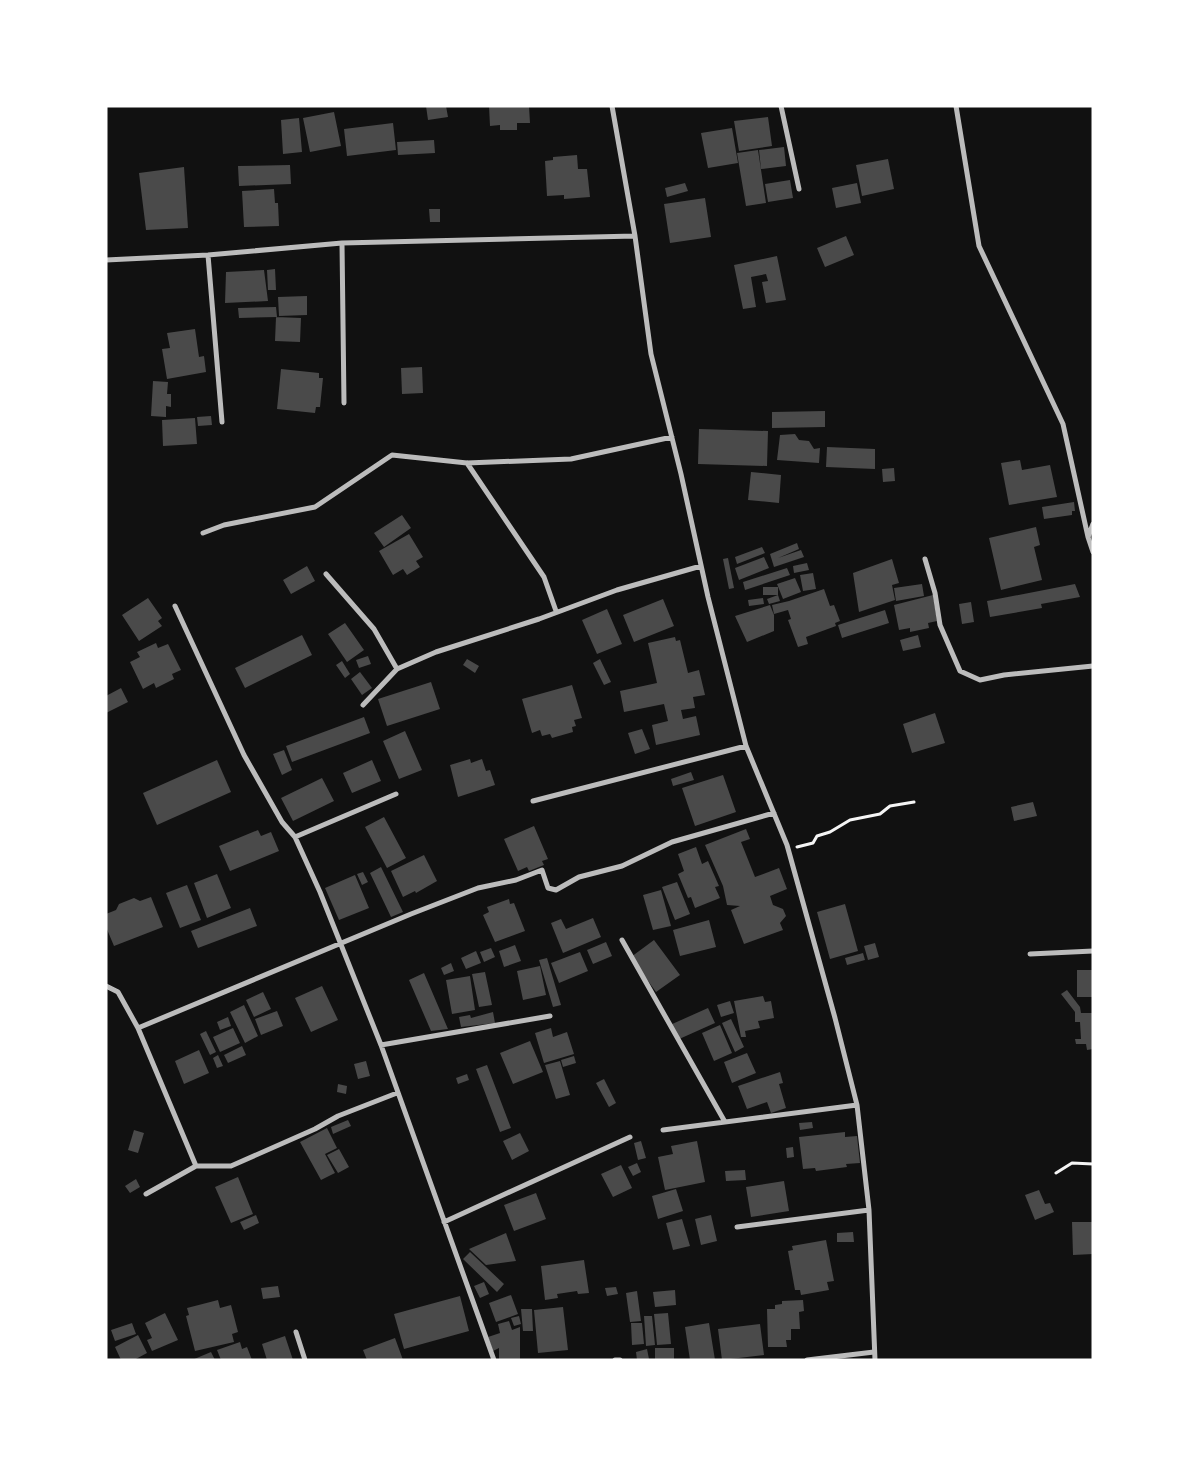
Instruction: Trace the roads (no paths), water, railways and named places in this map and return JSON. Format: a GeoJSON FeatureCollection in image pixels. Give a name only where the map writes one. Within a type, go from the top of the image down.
{"type":"FeatureCollection","features":[{"type":"Feature","properties":{"kind":"street"},"geometry":{"type":"LineString","coordinates":[[612,106],[635,236],[650,354],[672,437],[701,566],[746,746],[789,854],[835,1018],[857,1105],[869,1210],[875,1360]]}},
{"type":"Feature","properties":{"kind":"street"},"geometry":{"type":"LineString","coordinates":[[782,106],[799,189]]}},
{"type":"Feature","properties":{"kind":"street"},"geometry":{"type":"LineString","coordinates":[[956,106],[979,246],[1063,424],[1093,552]]}},
{"type":"Feature","properties":{"kind":"street"},"geometry":{"type":"LineString","coordinates":[[106,260],[208,255],[342,242],[635,236]]}},
{"type":"Feature","properties":{"kind":"street"},"geometry":{"type":"LineString","coordinates":[[342,242],[344,403]]}},
{"type":"Feature","properties":{"kind":"street"},"geometry":{"type":"LineString","coordinates":[[208,255],[222,422]]}},
{"type":"Feature","properties":{"kind":"street"},"geometry":{"type":"LineString","coordinates":[[203,533],[224,525],[315,507],[392,455],[467,463],[571,459],[672,437]]}},
{"type":"Feature","properties":{"kind":"street"},"geometry":{"type":"LineString","coordinates":[[467,463],[544,577],[556,612]]}},
{"type":"Feature","properties":{"kind":"street"},"geometry":{"type":"LineString","coordinates":[[1088,537],[1093,524]]}},
{"type":"Feature","properties":{"kind":"street"},"geometry":{"type":"LineString","coordinates":[[925,559],[935,593],[940,625],[960,671],[980,680],[1004,675],[1093,666]]}},
{"type":"Feature","properties":{"kind":"street"},"geometry":{"type":"LineString","coordinates":[[363,705],[397,669],[436,652],[539,620],[616,590],[701,566]]}},
{"type":"Feature","properties":{"kind":"street"},"geometry":{"type":"LineString","coordinates":[[326,574],[374,629],[397,669]]}},
{"type":"Feature","properties":{"kind":"street"},"geometry":{"type":"LineString","coordinates":[[175,606],[244,755],[282,822],[295,837],[341,942],[381,1045],[494,1360]]}},
{"type":"Feature","properties":{"kind":"street"},"geometry":{"type":"LineString","coordinates":[[533,800],[746,746]]}},
{"type":"Feature","properties":{"kind":"street"},"geometry":{"type":"LineString","coordinates":[[295,837],[396,794]]}},
{"type":"Feature","properties":{"kind":"street"},"geometry":{"type":"LineString","coordinates":[[138,1028],[341,942],[478,888],[516,880],[542,870],[548,888],[556,890],[580,876],[622,866],[672,842],[774,813]]}},
{"type":"Feature","properties":{"kind":"street"},"geometry":{"type":"LineString","coordinates":[[622,940],[725,1122]]}},
{"type":"Feature","properties":{"kind":"street"},"geometry":{"type":"LineString","coordinates":[[1030,954],[1093,951]]}},
{"type":"Feature","properties":{"kind":"street"},"geometry":{"type":"LineString","coordinates":[[106,986],[118,992],[138,1028],[196,1166]]}},
{"type":"Feature","properties":{"kind":"street"},"geometry":{"type":"LineString","coordinates":[[381,1045],[550,1016]]}},
{"type":"Feature","properties":{"kind":"street"},"geometry":{"type":"LineString","coordinates":[[146,1194],[196,1166],[231,1166],[315,1129],[338,1116],[397,1093]]}},
{"type":"Feature","properties":{"kind":"street"},"geometry":{"type":"LineString","coordinates":[[663,1130],[857,1105]]}},
{"type":"Feature","properties":{"kind":"street"},"geometry":{"type":"LineString","coordinates":[[444,1222],[630,1137]]}},
{"type":"Feature","properties":{"kind":"street"},"geometry":{"type":"LineString","coordinates":[[737,1227],[869,1210]]}},
{"type":"Feature","properties":{"kind":"street"},"geometry":{"type":"LineString","coordinates":[[296,1332],[306,1360]]}},
{"type":"Feature","properties":{"kind":"street"},"geometry":{"type":"LineString","coordinates":[[807,1360],[874,1352]]}},
{"type":"Feature","properties":{"kind":"street"},"geometry":{"type":"LineString","coordinates":[[615,1360],[620,1360]]}}]}
